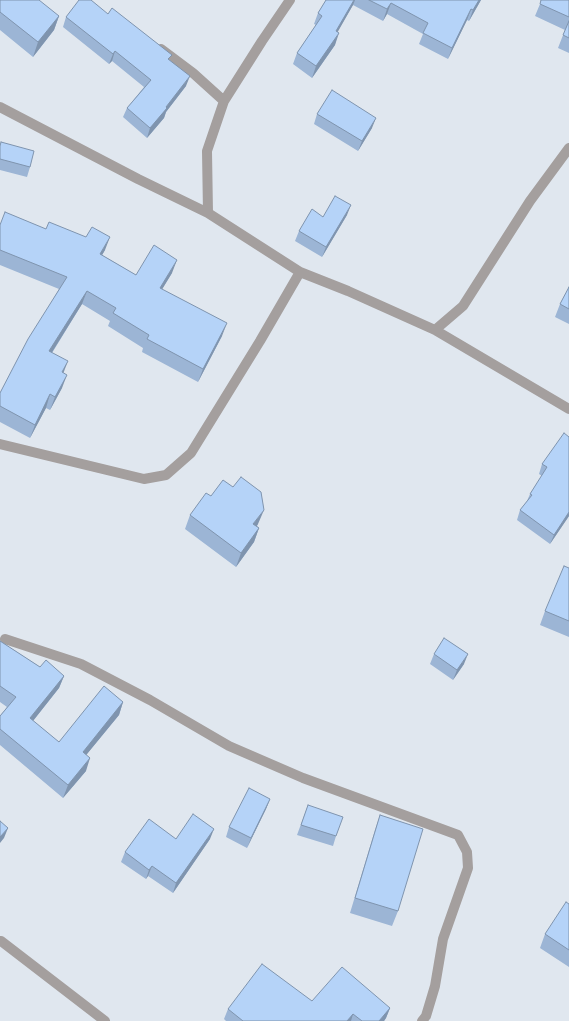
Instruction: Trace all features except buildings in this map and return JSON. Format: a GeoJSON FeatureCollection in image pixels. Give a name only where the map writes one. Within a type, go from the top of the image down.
{"type":"FeatureCollection","features":[{"type":"Feature","properties":{"kind":"street"},"geometry":{"type":"LineString","coordinates":[[208,213],[207,151],[224,101],[290,0]]}},
{"type":"Feature","properties":{"kind":"street"},"geometry":{"type":"LineString","coordinates":[[150,40],[193,73],[224,101]]}},
{"type":"Feature","properties":{"kind":"street"},"geometry":{"type":"LineString","coordinates":[[0,107],[138,179],[208,213],[300,272],[348,291],[435,330],[569,408]]}},
{"type":"Feature","properties":{"kind":"street"},"geometry":{"type":"LineString","coordinates":[[435,330],[463,306],[530,201],[569,148]]}},
{"type":"Feature","properties":{"kind":"street"},"geometry":{"type":"LineString","coordinates":[[0,444],[144,479],[166,475],[191,453],[260,341],[300,272]]}},
{"type":"Feature","properties":{"kind":"street"},"geometry":{"type":"LineString","coordinates":[[5,639],[81,664],[150,700],[229,746],[296,775],[458,835],[467,852],[468,868],[443,939],[435,986],[426,1016],[422,1021]]}},
{"type":"Feature","properties":{"kind":"street"},"geometry":{"type":"LineString","coordinates":[[1,941],[105,1021]]}}]}
